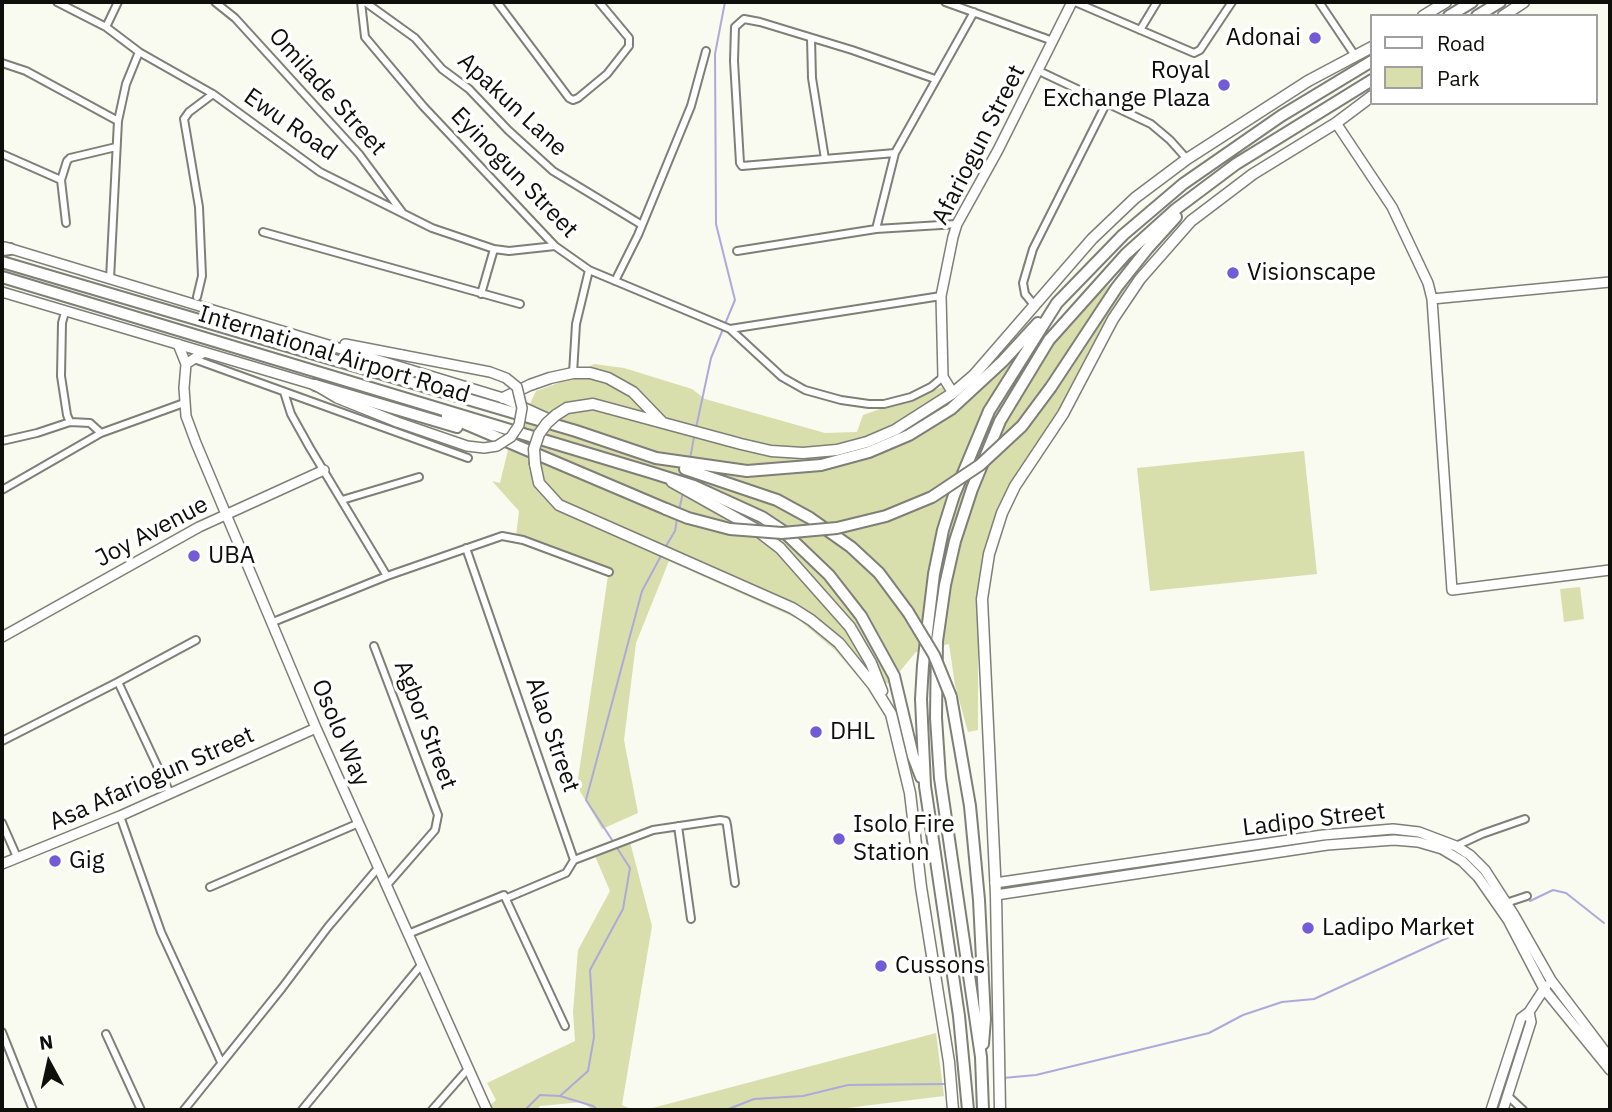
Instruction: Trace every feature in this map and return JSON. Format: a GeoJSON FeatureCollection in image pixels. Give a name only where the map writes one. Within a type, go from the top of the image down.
{"type":"FeatureCollection","features":[{"type":"Feature","properties":{"kind":"highway"},"geometry":{"type":"LineString","coordinates":[[1452,14],[1472,2]]}},
{"type":"Feature","properties":{"kind":"highway"},"geometry":{"type":"LineString","coordinates":[[1480,14],[1500,2]]}},
{"type":"Feature","properties":{"kind":"highway"},"geometry":{"type":"LineString","coordinates":[[698,469],[747,471],[821,465],[869,452],[909,435],[960,401],[1003,361],[1123,235],[1183,184],[1281,116],[1370,62]]}},
{"type":"Feature","properties":{"kind":"highway"},"geometry":{"type":"LineString","coordinates":[[983,1110],[981,1057],[954,884],[937,743],[937,641],[955,541],[972,489],[1000,421],[1030,369],[1058,328],[1126,254],[1177,209],[1236,164],[1370,81]]}},
{"type":"Feature","properties":{"kind":"highway"},"geometry":{"type":"LineString","coordinates":[[406,397],[497,439],[709,524],[782,533],[838,528],[886,516],[932,497],[980,465],[1022,426],[1117,287],[1148,248],[1179,214],[1236,164]]}},
{"type":"Feature","properties":{"kind":"highway","name":"International Airport Road"},"geometry":{"type":"LineString","coordinates":[[2,262],[698,469]]}},
{"type":"Feature","properties":{"kind":"highway","name":"International Airport Road"},"geometry":{"type":"LineString","coordinates":[[2,277],[653,473],[737,504],[783,531],[829,575],[861,616],[894,676],[914,756],[925,786]]}},
{"type":"Feature","properties":{"kind":"highway"},"geometry":{"type":"LineString","coordinates":[[968,1110],[964,1059],[925,786],[921,699],[923,665],[934,574],[954,495],[989,411],[1057,303]]}},
{"type":"Feature","properties":{"kind":"highway"},"geometry":{"type":"LineString","coordinates":[[315,385],[358,384]]}},
{"type":"Feature","properties":{"kind":"highway"},"geometry":{"type":"LineString","coordinates":[[315,385],[497,439]]}},
{"type":"Feature","properties":{"kind":"highway"},"geometry":{"type":"LineString","coordinates":[[698,469],[777,500],[810,518],[851,547],[879,573],[908,612],[934,656],[951,697],[970,806],[980,912],[985,1032],[981,1057]]}},
{"type":"Feature","properties":{"kind":"main road","name":"Afariogun Street"},"geometry":{"type":"LineString","coordinates":[[943,377],[942,296],[957,224],[1073,2]]}},
{"type":"Feature","properties":{"kind":"main road"},"geometry":{"type":"LineString","coordinates":[[1426,14],[1446,2]]}},
{"type":"Feature","properties":{"kind":"main road"},"geometry":{"type":"LineString","coordinates":[[1506,14],[1524,2]]}},
{"type":"Feature","properties":{"kind":"main road"},"geometry":{"type":"LineString","coordinates":[[891,714],[850,654],[811,620],[771,598],[559,505],[539,483],[534,449],[539,434],[547,423],[567,408],[593,404],[771,451],[803,453],[837,450],[867,442],[895,430],[953,393],[974,375],[1101,231],[1135,198],[1187,159],[1308,81],[1370,48]]}},
{"type":"Feature","properties":{"kind":"main road"},"geometry":{"type":"LineString","coordinates":[[1000,1110],[996,895],[982,599],[989,554],[1002,513],[1015,486],[1063,414],[1113,319],[1140,279],[1191,221],[1253,174],[1336,123],[1370,98]]}},
{"type":"Feature","properties":{"kind":"main road"},"geometry":{"type":"LineString","coordinates":[[1336,123],[1392,207],[1428,283],[1432,299],[1452,590],[1610,570]]}},
{"type":"Feature","properties":{"kind":"main road","name":"International Airport Road"},"geometry":{"type":"LineString","coordinates":[[4,248],[503,398],[576,431]]}},
{"type":"Feature","properties":{"kind":"main road"},"geometry":{"type":"LineString","coordinates":[[1432,299],[1610,282]]}},
{"type":"Feature","properties":{"kind":"main road","name":"International Airport Road"},"geometry":{"type":"LineString","coordinates":[[2,292],[315,385],[337,398],[467,446],[497,446],[511,437],[519,425],[522,408],[517,387],[490,372],[303,337]]}},
{"type":"Feature","properties":{"kind":"main road","name":"Osolo Way"},"geometry":{"type":"LineString","coordinates":[[178,344],[190,361],[184,403],[186,416],[316,728],[487,1110]]}},
{"type":"Feature","properties":{"kind":"main road"},"geometry":{"type":"LineString","coordinates":[[190,361],[204,352]]}},
{"type":"Feature","properties":{"kind":"main road"},"geometry":{"type":"LineString","coordinates":[[503,398],[530,385],[573,373],[590,373],[608,378],[632,392],[661,422]]}},
{"type":"Feature","properties":{"kind":"main road"},"geometry":{"type":"LineString","coordinates":[[943,377],[953,393]]}},
{"type":"Feature","properties":{"kind":"main road","name":"Joy Avenue"},"geometry":{"type":"LineString","coordinates":[[2,636],[87,587],[227,514],[324,470]]}},
{"type":"Feature","properties":{"kind":"main road"},"geometry":{"type":"LineString","coordinates":[[693,489],[780,548],[850,627],[872,663],[891,714],[910,793],[921,887],[949,1062],[952,1105]]}},
{"type":"Feature","properties":{"kind":"main road","name":"Asa Afariogun Street"},"geometry":{"type":"LineString","coordinates":[[2,864],[120,816],[316,728]]}},
{"type":"Feature","properties":{"kind":"main road","name":"Ladipo Street"},"geometry":{"type":"LineString","coordinates":[[995,883],[1323,835],[1393,830],[1419,832],[1456,846],[1485,870],[1550,980],[1610,1058]]}},
{"type":"Feature","properties":{"kind":"main road","name":"Ladipo Street"},"geometry":{"type":"LineString","coordinates":[[996,895],[1326,845],[1394,840],[1418,842],[1442,849],[1478,877],[1508,920],[1544,989],[1610,1070]]}},
{"type":"Feature","properties":{"kind":"main road"},"geometry":{"type":"LineString","coordinates":[[1491,1110],[1521,1018],[1529,1012],[1550,980]]}},
{"type":"Feature","properties":{"kind":"main road"},"geometry":{"type":"LineString","coordinates":[[1503,1110],[1531,1022],[1529,1012]]}},
{"type":"Feature","properties":{"kind":"street","name":"Ewu Road"},"geometry":{"type":"LineString","coordinates":[[57,2],[106,27],[139,52],[213,94],[305,163],[443,233],[509,251],[555,246]]}},
{"type":"Feature","properties":{"kind":"street"},"geometry":{"type":"LineString","coordinates":[[106,27],[118,2]]}},
{"type":"Feature","properties":{"kind":"street","name":"Omilade Street"},"geometry":{"type":"LineString","coordinates":[[215,2],[235,18],[359,154],[403,213]]}},
{"type":"Feature","properties":{"kind":"street","name":"Apakun Lane"},"geometry":{"type":"LineString","coordinates":[[363,2],[415,38],[442,69],[469,89],[553,171],[642,225]]}},
{"type":"Feature","properties":{"kind":"street","name":"Eyinogun Street"},"geometry":{"type":"LineString","coordinates":[[363,2],[365,37],[423,106],[555,246],[589,270],[730,329],[942,296]]}},
{"type":"Feature","properties":{"kind":"street"},"geometry":{"type":"LineString","coordinates":[[497,2],[569,98],[578,98],[607,74],[629,42],[629,38],[599,2]]}},
{"type":"Feature","properties":{"kind":"street"},"geometry":{"type":"LineString","coordinates":[[945,2],[1053,41]]}},
{"type":"Feature","properties":{"kind":"street"},"geometry":{"type":"LineString","coordinates":[[1073,2],[1184,50],[1198,52],[1232,2]]}},
{"type":"Feature","properties":{"kind":"street"},"geometry":{"type":"LineString","coordinates":[[1140,30],[1157,2]]}},
{"type":"Feature","properties":{"kind":"street"},"geometry":{"type":"LineString","coordinates":[[1319,2],[1356,57]]}},
{"type":"Feature","properties":{"kind":"street"},"geometry":{"type":"LineString","coordinates":[[876,229],[895,153],[974,12]]}},
{"type":"Feature","properties":{"kind":"street"},"geometry":{"type":"LineString","coordinates":[[895,153],[745,166],[740,163],[734,61],[735,27],[744,19],[935,79]]}},
{"type":"Feature","properties":{"kind":"street"},"geometry":{"type":"LineString","coordinates":[[811,38],[812,78],[825,159]]}},
{"type":"Feature","properties":{"kind":"street"},"geometry":{"type":"LineString","coordinates":[[615,281],[642,225],[691,106],[706,51]]}},
{"type":"Feature","properties":{"kind":"street"},"geometry":{"type":"LineString","coordinates":[[110,279],[118,121],[126,83],[139,52]]}},
{"type":"Feature","properties":{"kind":"street"},"geometry":{"type":"LineString","coordinates":[[2,63],[26,71],[118,121]]}},
{"type":"Feature","properties":{"kind":"street"},"geometry":{"type":"LineString","coordinates":[[1039,71],[1151,124],[1187,159]]}},
{"type":"Feature","properties":{"kind":"street"},"geometry":{"type":"LineString","coordinates":[[197,297],[202,276],[199,207],[184,119],[213,94]]}},
{"type":"Feature","properties":{"kind":"street"},"geometry":{"type":"LineString","coordinates":[[1036,307],[1025,294],[1023,283],[1029,259],[1106,104]]}},
{"type":"Feature","properties":{"kind":"street"},"geometry":{"type":"LineString","coordinates":[[66,223],[61,180],[67,161],[116,147]]}},
{"type":"Feature","properties":{"kind":"street"},"geometry":{"type":"LineString","coordinates":[[2,154],[61,180]]}},
{"type":"Feature","properties":{"kind":"street"},"geometry":{"type":"LineString","coordinates":[[737,251],[876,229],[957,224]]}},
{"type":"Feature","properties":{"kind":"street"},"geometry":{"type":"LineString","coordinates":[[263,232],[520,304]]}},
{"type":"Feature","properties":{"kind":"street"},"geometry":{"type":"LineString","coordinates":[[481,295],[494,249]]}},
{"type":"Feature","properties":{"kind":"street"},"geometry":{"type":"LineString","coordinates":[[573,373],[576,324],[589,270]]}},
{"type":"Feature","properties":{"kind":"street"},"geometry":{"type":"LineString","coordinates":[[65,312],[62,323],[61,376],[70,422]]}},
{"type":"Feature","properties":{"kind":"street"},"geometry":{"type":"LineString","coordinates":[[730,329],[782,377],[806,390],[841,400],[884,404],[911,397],[931,387],[943,377]]}},
{"type":"Feature","properties":{"kind":"street"},"geometry":{"type":"LineString","coordinates":[[190,361],[468,458]]}},
{"type":"Feature","properties":{"kind":"street"},"geometry":{"type":"LineString","coordinates":[[284,392],[291,414],[387,576]]}},
{"type":"Feature","properties":{"kind":"street"},"geometry":{"type":"LineString","coordinates":[[2,490],[101,433],[184,403]]}},
{"type":"Feature","properties":{"kind":"street"},"geometry":{"type":"LineString","coordinates":[[2,441],[70,422],[90,423],[101,433]]}},
{"type":"Feature","properties":{"kind":"street"},"geometry":{"type":"LineString","coordinates":[[342,500],[419,477]]}},
{"type":"Feature","properties":{"kind":"street"},"geometry":{"type":"LineString","coordinates":[[273,622],[387,576],[502,536],[509,536],[610,572]]}},
{"type":"Feature","properties":{"kind":"street","name":"Alao Street"},"geometry":{"type":"LineString","coordinates":[[466,548],[575,860]]}},
{"type":"Feature","properties":{"kind":"street"},"geometry":{"type":"LineString","coordinates":[[2,741],[196,640]]}},
{"type":"Feature","properties":{"kind":"street","name":"Agbor Street"},"geometry":{"type":"LineString","coordinates":[[374,646],[438,815],[435,830],[387,885]]}},
{"type":"Feature","properties":{"kind":"street"},"geometry":{"type":"LineString","coordinates":[[118,682],[170,793]]}},
{"type":"Feature","properties":{"kind":"street"},"geometry":{"type":"LineString","coordinates":[[120,816],[162,932],[222,1062]]}},
{"type":"Feature","properties":{"kind":"street"},"geometry":{"type":"LineString","coordinates":[[1456,846],[1525,819]]}},
{"type":"Feature","properties":{"kind":"street"},"geometry":{"type":"LineString","coordinates":[[507,898],[566,873],[575,860],[653,830],[726,821],[736,883]]}},
{"type":"Feature","properties":{"kind":"street"},"geometry":{"type":"LineString","coordinates":[[2,823],[17,857]]}},
{"type":"Feature","properties":{"kind":"street"},"geometry":{"type":"LineString","coordinates":[[210,887],[359,823]]}},
{"type":"Feature","properties":{"kind":"street"},"geometry":{"type":"LineString","coordinates":[[677,827],[691,919]]}},
{"type":"Feature","properties":{"kind":"street"},"geometry":{"type":"LineString","coordinates":[[184,1110],[328,927],[378,869]]}},
{"type":"Feature","properties":{"kind":"street"},"geometry":{"type":"LineString","coordinates":[[408,934],[500,895],[507,898],[565,1026]]}},
{"type":"Feature","properties":{"kind":"street"},"geometry":{"type":"LineString","coordinates":[[1506,902],[1527,896]]}},
{"type":"Feature","properties":{"kind":"street"},"geometry":{"type":"LineString","coordinates":[[302,1110],[422,964]]}},
{"type":"Feature","properties":{"kind":"street"},"geometry":{"type":"LineString","coordinates":[[2,1032],[33,1110]]}},
{"type":"Feature","properties":{"kind":"street"},"geometry":{"type":"LineString","coordinates":[[106,1034],[141,1110]]}},
{"type":"Feature","properties":{"kind":"street"},"geometry":{"type":"LineString","coordinates":[[432,1110],[468,1069]]}},
{"type":"Feature","properties":{"kind":"street"},"geometry":{"type":"LineString","coordinates":[[1508,1096],[1523,1110]]}},
{"type":"Feature","properties":{"kind":"green space"},"geometry":{"type":"Polygon","coordinates":[[[1109,285],[1136,286],[991,535],[978,590],[978,730],[968,732],[955,685],[949,644],[916,652],[890,683],[865,685],[835,650],[798,619],[669,561],[636,643],[624,740],[638,813],[602,829],[577,786],[609,569],[516,536],[519,511],[492,481],[500,483],[508,450],[536,391],[561,382],[594,364],[624,368],[692,389],[705,399],[825,433],[857,432],[863,415],[1011,363],[1109,285]]]}},
{"type":"Feature","properties":{"kind":"green space"},"geometry":{"type":"Polygon","coordinates":[[[1304,451],[1317,574],[1150,591],[1137,468],[1304,451]]]}},
{"type":"Feature","properties":{"kind":"green space"},"geometry":{"type":"Polygon","coordinates":[[[1580,587],[1584,619],[1564,622],[1560,589],[1580,587]]]}},
{"type":"Feature","properties":{"kind":"green space"},"geometry":{"type":"Polygon","coordinates":[[[630,842],[652,926],[622,1105],[633,1110],[593,1110],[582,1102],[540,1106],[537,1110],[485,1110],[496,1100],[487,1083],[575,1041],[573,1012],[578,950],[610,891],[592,849],[605,845],[613,848],[630,842]]]}},
{"type":"Feature","properties":{"kind":"green space"},"geometry":{"type":"Polygon","coordinates":[[[936,1033],[944,1096],[831,1110],[645,1110],[936,1033]]]}},
{"type":"Feature","properties":{"kind":"waterway"},"geometry":{"type":"LineString","coordinates":[[725,2],[715,54],[716,224],[735,300],[725,324]]}},
{"type":"Feature","properties":{"kind":"waterway"},"geometry":{"type":"LineString","coordinates":[[696,428],[711,358],[723,329]]}},
{"type":"Feature","properties":{"kind":"waterway"},"geometry":{"type":"LineString","coordinates":[[690,459],[694,437]]}},
{"type":"Feature","properties":{"kind":"waterway"},"geometry":{"type":"LineString","coordinates":[[679,511],[683,492]]}},
{"type":"Feature","properties":{"kind":"waterway"},"geometry":{"type":"LineString","coordinates":[[666,546],[675,531],[677,519]]}},
{"type":"Feature","properties":{"kind":"waterway"},"geometry":{"type":"LineString","coordinates":[[614,843],[586,800],[642,591],[662,554]]}},
{"type":"Feature","properties":{"kind":"waterway"},"geometry":{"type":"LineString","coordinates":[[560,1096],[588,1071],[594,1037],[590,970],[623,909],[630,868],[617,848]]}},
{"type":"Feature","properties":{"kind":"waterway"},"geometry":{"type":"LineString","coordinates":[[1530,901],[1553,890],[1566,893],[1604,923]]}},
{"type":"Feature","properties":{"kind":"waterway"},"geometry":{"type":"LineString","coordinates":[[1003,1078],[1036,1075],[1209,1033],[1243,1015],[1282,1002],[1314,999],[1471,927]]}},
{"type":"Feature","properties":{"kind":"waterway"},"geometry":{"type":"LineString","coordinates":[[726,1110],[754,1099],[803,1096],[848,1085],[945,1084]]}},
{"type":"Feature","properties":{"kind":"waterway"},"geometry":{"type":"LineString","coordinates":[[525,1110],[540,1095],[560,1096],[598,1110]]}},
{"type":"Feature","properties":{"kind":"place","name":"Adonai"},"geometry":{"type":"Point","coordinates":[1315,38]}},
{"type":"Feature","properties":{"kind":"place","name":"Royal Exchange Plaza"},"geometry":{"type":"Point","coordinates":[1224,85]}},
{"type":"Feature","properties":{"kind":"place","name":"Visionscape"},"geometry":{"type":"Point","coordinates":[1233,273]}},
{"type":"Feature","properties":{"kind":"place","name":"UBA"},"geometry":{"type":"Point","coordinates":[194,556]}},
{"type":"Feature","properties":{"kind":"place","name":"DHL"},"geometry":{"type":"Point","coordinates":[816,732]}},
{"type":"Feature","properties":{"kind":"place","name":"Isolo Fire Station"},"geometry":{"type":"Point","coordinates":[839,839]}},
{"type":"Feature","properties":{"kind":"place","name":"Gig"},"geometry":{"type":"Point","coordinates":[55,861]}},
{"type":"Feature","properties":{"kind":"place","name":"Ladipo Market"},"geometry":{"type":"Point","coordinates":[1308,928]}},
{"type":"Feature","properties":{"kind":"place","name":"Cussons"},"geometry":{"type":"Point","coordinates":[881,966]}}]}
